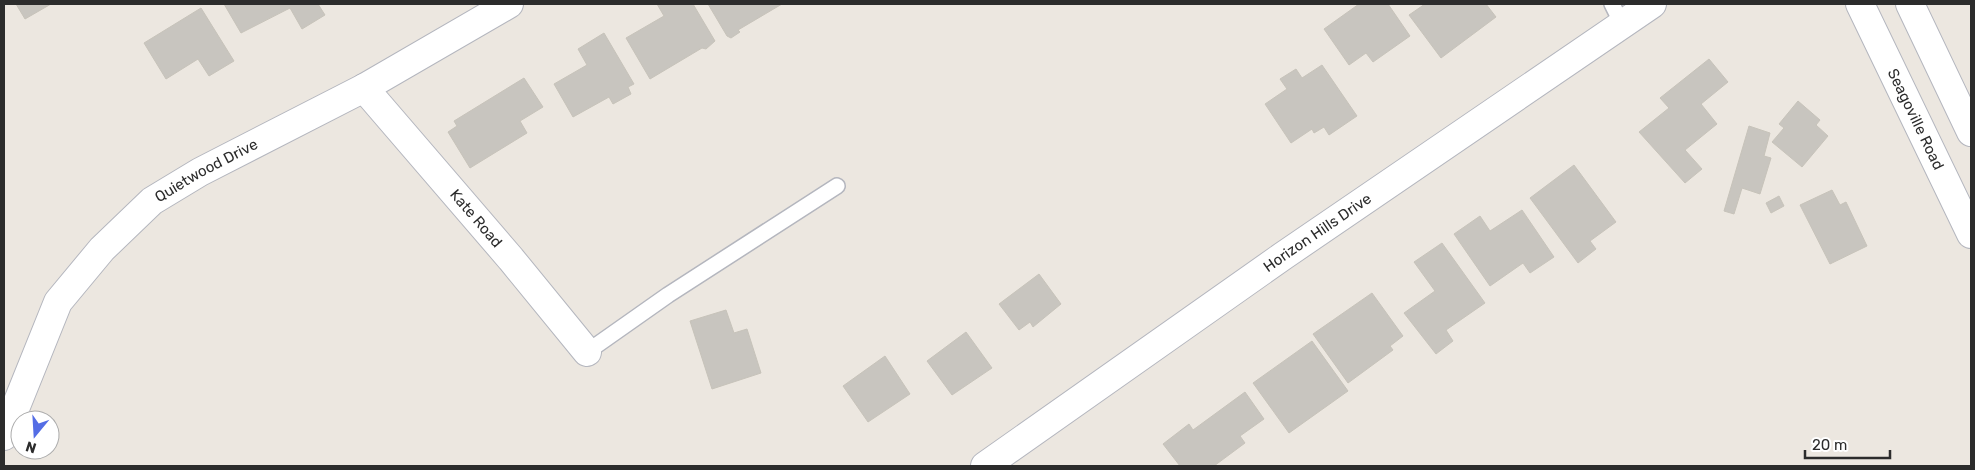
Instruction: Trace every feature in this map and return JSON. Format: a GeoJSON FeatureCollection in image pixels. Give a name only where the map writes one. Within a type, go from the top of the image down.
{"type":"FeatureCollection","features":[{"type":"Feature","properties":{"kind":"street","name":"Quietwood Drive"},"geometry":{"type":"LineString","coordinates":[[4,436],[58,302],[102,249],[152,201],[200,172],[364,88],[509,4]]}},
{"type":"Feature","properties":{"kind":"street","name":"Horizon Hills Drive"},"geometry":{"type":"LineString","coordinates":[[985,466],[1283,256],[1617,14],[1652,4]]}},
{"type":"Feature","properties":{"kind":"street","name":"Seagoville Road"},"geometry":{"type":"LineString","coordinates":[[1860,4],[1971,234]]}},
{"type":"Feature","properties":{"kind":"street"},"geometry":{"type":"LineString","coordinates":[[1910,4],[1971,132]]}},
{"type":"Feature","properties":{"kind":"street","name":"Kate Road"},"geometry":{"type":"LineString","coordinates":[[364,88],[511,259],[587,352]]}},
{"type":"Feature","properties":{"kind":"lane"},"geometry":{"type":"LineString","coordinates":[[587,352],[668,295],[837,186]]}},
{"type":"Feature","properties":{"kind":"building"},"geometry":{"type":"Polygon","coordinates":[[[16,4],[51,4],[25,19],[16,4]]]}},
{"type":"Feature","properties":{"kind":"building"},"geometry":{"type":"Polygon","coordinates":[[[224,4],[318,4],[325,15],[302,29],[290,8],[241,33],[224,4]]]}},
{"type":"Feature","properties":{"kind":"building"},"geometry":{"type":"Polygon","coordinates":[[[657,4],[693,4],[715,41],[706,49],[702,48],[650,79],[626,38],[664,16],[657,4]]]}},
{"type":"Feature","properties":{"kind":"building"},"geometry":{"type":"Polygon","coordinates":[[[708,4],[782,4],[738,30],[740,32],[731,38],[727,36],[708,4]]]}},
{"type":"Feature","properties":{"kind":"building"},"geometry":{"type":"Polygon","coordinates":[[[1359,4],[1388,4],[1410,36],[1373,62],[1366,53],[1349,65],[1324,29],[1359,4]]]}},
{"type":"Feature","properties":{"kind":"building"},"geometry":{"type":"Polygon","coordinates":[[[1425,4],[1486,4],[1496,17],[1441,58],[1409,15],[1425,4]]]}},
{"type":"Feature","properties":{"kind":"building"},"geometry":{"type":"Polygon","coordinates":[[[201,8],[234,61],[209,76],[198,59],[166,79],[144,43],[201,8]]]}},
{"type":"Feature","properties":{"kind":"building"},"geometry":{"type":"Polygon","coordinates":[[[604,33],[634,84],[628,87],[631,94],[613,104],[609,97],[573,117],[554,84],[587,65],[578,49],[604,33]]]}},
{"type":"Feature","properties":{"kind":"building"},"geometry":{"type":"Polygon","coordinates":[[[1709,59],[1728,82],[1701,104],[1717,124],[1685,150],[1702,169],[1685,183],[1639,132],[1669,108],[1660,98],[1709,59]]]}},
{"type":"Feature","properties":{"kind":"building"},"geometry":{"type":"Polygon","coordinates":[[[1322,65],[1357,116],[1329,135],[1324,127],[1314,133],[1312,129],[1291,143],[1265,104],[1287,89],[1280,79],[1296,69],[1302,78],[1322,65]]]}},
{"type":"Feature","properties":{"kind":"building"},"geometry":{"type":"Polygon","coordinates":[[[524,78],[543,107],[520,121],[527,133],[470,168],[448,132],[457,126],[454,121],[524,78]]]}},
{"type":"Feature","properties":{"kind":"building"},"geometry":{"type":"Polygon","coordinates":[[[1798,101],[1820,120],[1816,125],[1828,136],[1802,167],[1772,142],[1784,128],[1779,124],[1798,101]]]}},
{"type":"Feature","properties":{"kind":"building"},"geometry":{"type":"Polygon","coordinates":[[[1749,126],[1770,133],[1764,156],[1771,158],[1760,194],[1742,188],[1734,214],[1724,211],[1749,126]]]}},
{"type":"Feature","properties":{"kind":"building"},"geometry":{"type":"Polygon","coordinates":[[[1574,165],[1616,222],[1590,241],[1596,249],[1578,263],[1530,198],[1574,165]]]}},
{"type":"Feature","properties":{"kind":"building"},"geometry":{"type":"Polygon","coordinates":[[[1832,190],[1840,205],[1846,202],[1867,246],[1830,264],[1800,205],[1832,190]]]}},
{"type":"Feature","properties":{"kind":"building"},"geometry":{"type":"Polygon","coordinates":[[[1779,196],[1784,206],[1771,213],[1766,203],[1779,196]]]}},
{"type":"Feature","properties":{"kind":"building"},"geometry":{"type":"Polygon","coordinates":[[[1522,210],[1554,257],[1530,273],[1523,263],[1490,286],[1454,234],[1480,216],[1490,231],[1522,210]]]}},
{"type":"Feature","properties":{"kind":"building"},"geometry":{"type":"Polygon","coordinates":[[[1442,243],[1485,303],[1446,330],[1453,341],[1436,354],[1404,313],[1435,291],[1414,262],[1442,243]]]}},
{"type":"Feature","properties":{"kind":"building"},"geometry":{"type":"Polygon","coordinates":[[[1039,274],[1061,304],[1033,327],[1030,322],[1019,330],[999,304],[1039,274]]]}},
{"type":"Feature","properties":{"kind":"building"},"geometry":{"type":"Polygon","coordinates":[[[1372,293],[1403,336],[1390,346],[1393,350],[1348,383],[1313,334],[1372,293]]]}},
{"type":"Feature","properties":{"kind":"building"},"geometry":{"type":"Polygon","coordinates":[[[726,310],[734,333],[747,329],[761,373],[712,389],[690,321],[726,310]]]}},
{"type":"Feature","properties":{"kind":"building"},"geometry":{"type":"Polygon","coordinates":[[[966,332],[992,368],[952,395],[927,361],[966,332]]]}},
{"type":"Feature","properties":{"kind":"building"},"geometry":{"type":"Polygon","coordinates":[[[1312,341],[1348,391],[1289,433],[1253,383],[1312,341]]]}},
{"type":"Feature","properties":{"kind":"building"},"geometry":{"type":"Polygon","coordinates":[[[885,356],[910,394],[868,422],[843,386],[885,356]]]}},
{"type":"Feature","properties":{"kind":"building"},"geometry":{"type":"Polygon","coordinates":[[[1245,392],[1264,419],[1240,436],[1245,443],[1214,466],[1180,466],[1163,444],[1189,424],[1193,430],[1245,392]]]}}]}
